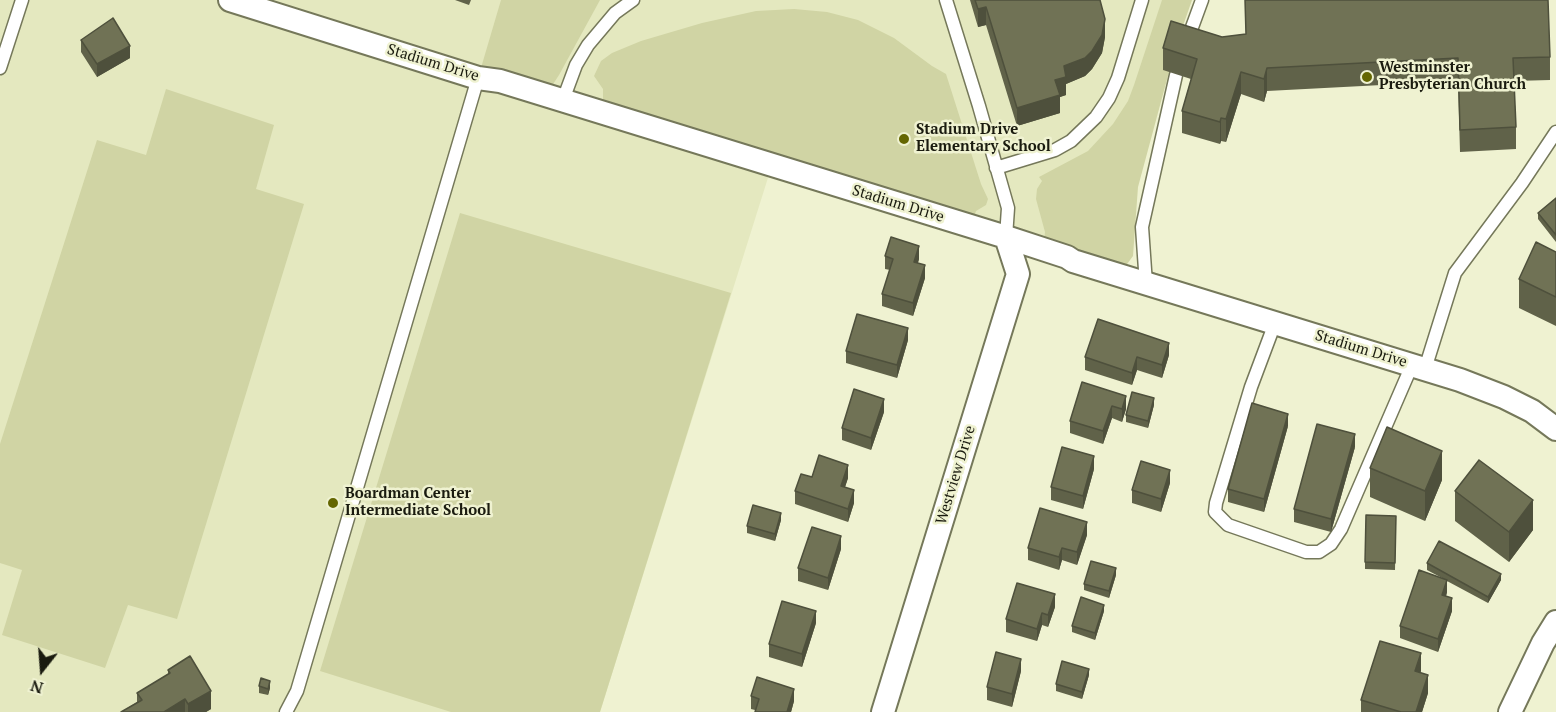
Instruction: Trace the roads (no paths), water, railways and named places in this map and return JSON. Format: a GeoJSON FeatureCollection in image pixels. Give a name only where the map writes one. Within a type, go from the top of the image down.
{"type":"FeatureCollection","features":[{"type":"Feature","properties":{"kind":"street","name":"Stadium Drive"},"geometry":{"type":"LineString","coordinates":[[230,0],[478,78],[500,81],[563,100],[1006,237],[1146,284],[1419,367],[1504,397],[1532,411],[1556,429]]}},
{"type":"Feature","properties":{"kind":"street","name":"Westview Drive"},"geometry":{"type":"LineString","coordinates":[[883,712],[1018,274],[1006,237]]}},
{"type":"Feature","properties":{"kind":"street"},"geometry":{"type":"LineString","coordinates":[[1510,712],[1543,643],[1556,622]]}},
{"type":"Feature","properties":{"kind":"lane"},"geometry":{"type":"LineString","coordinates":[[0,68],[22,0]]}},
{"type":"Feature","properties":{"kind":"lane"},"geometry":{"type":"LineString","coordinates":[[563,100],[576,65],[588,45],[615,13],[633,0]]}},
{"type":"Feature","properties":{"kind":"lane"},"geometry":{"type":"LineString","coordinates":[[946,0],[1008,208],[1006,237]]}},
{"type":"Feature","properties":{"kind":"lane"},"geometry":{"type":"LineString","coordinates":[[996,168],[1055,150],[1071,141],[1096,117],[1109,98],[1118,78],[1142,0]]}},
{"type":"Feature","properties":{"kind":"lane"},"geometry":{"type":"LineString","coordinates":[[1184,48],[1202,0]]}},
{"type":"Feature","properties":{"kind":"lane"},"geometry":{"type":"LineString","coordinates":[[1146,284],[1142,227],[1176,75]]}},
{"type":"Feature","properties":{"kind":"lane"},"geometry":{"type":"LineString","coordinates":[[286,712],[297,691],[478,78]]}},
{"type":"Feature","properties":{"kind":"lane"},"geometry":{"type":"LineString","coordinates":[[1275,323],[1251,387],[1215,504],[1215,512],[1228,525],[1306,552],[1319,552],[1331,544],[1341,529],[1419,367],[1455,273],[1522,183],[1556,132]]}},
{"type":"Feature","properties":{"kind":"place","name":"Westminster Presbyterian Church"},"geometry":{"type":"Point","coordinates":[1367,77]}},
{"type":"Feature","properties":{"kind":"place","name":"Stadium Drive Elementary School"},"geometry":{"type":"Point","coordinates":[904,139]}},
{"type":"Feature","properties":{"kind":"place","name":"Boardman Center Intermediate School"},"geometry":{"type":"Point","coordinates":[333,503]}}]}
